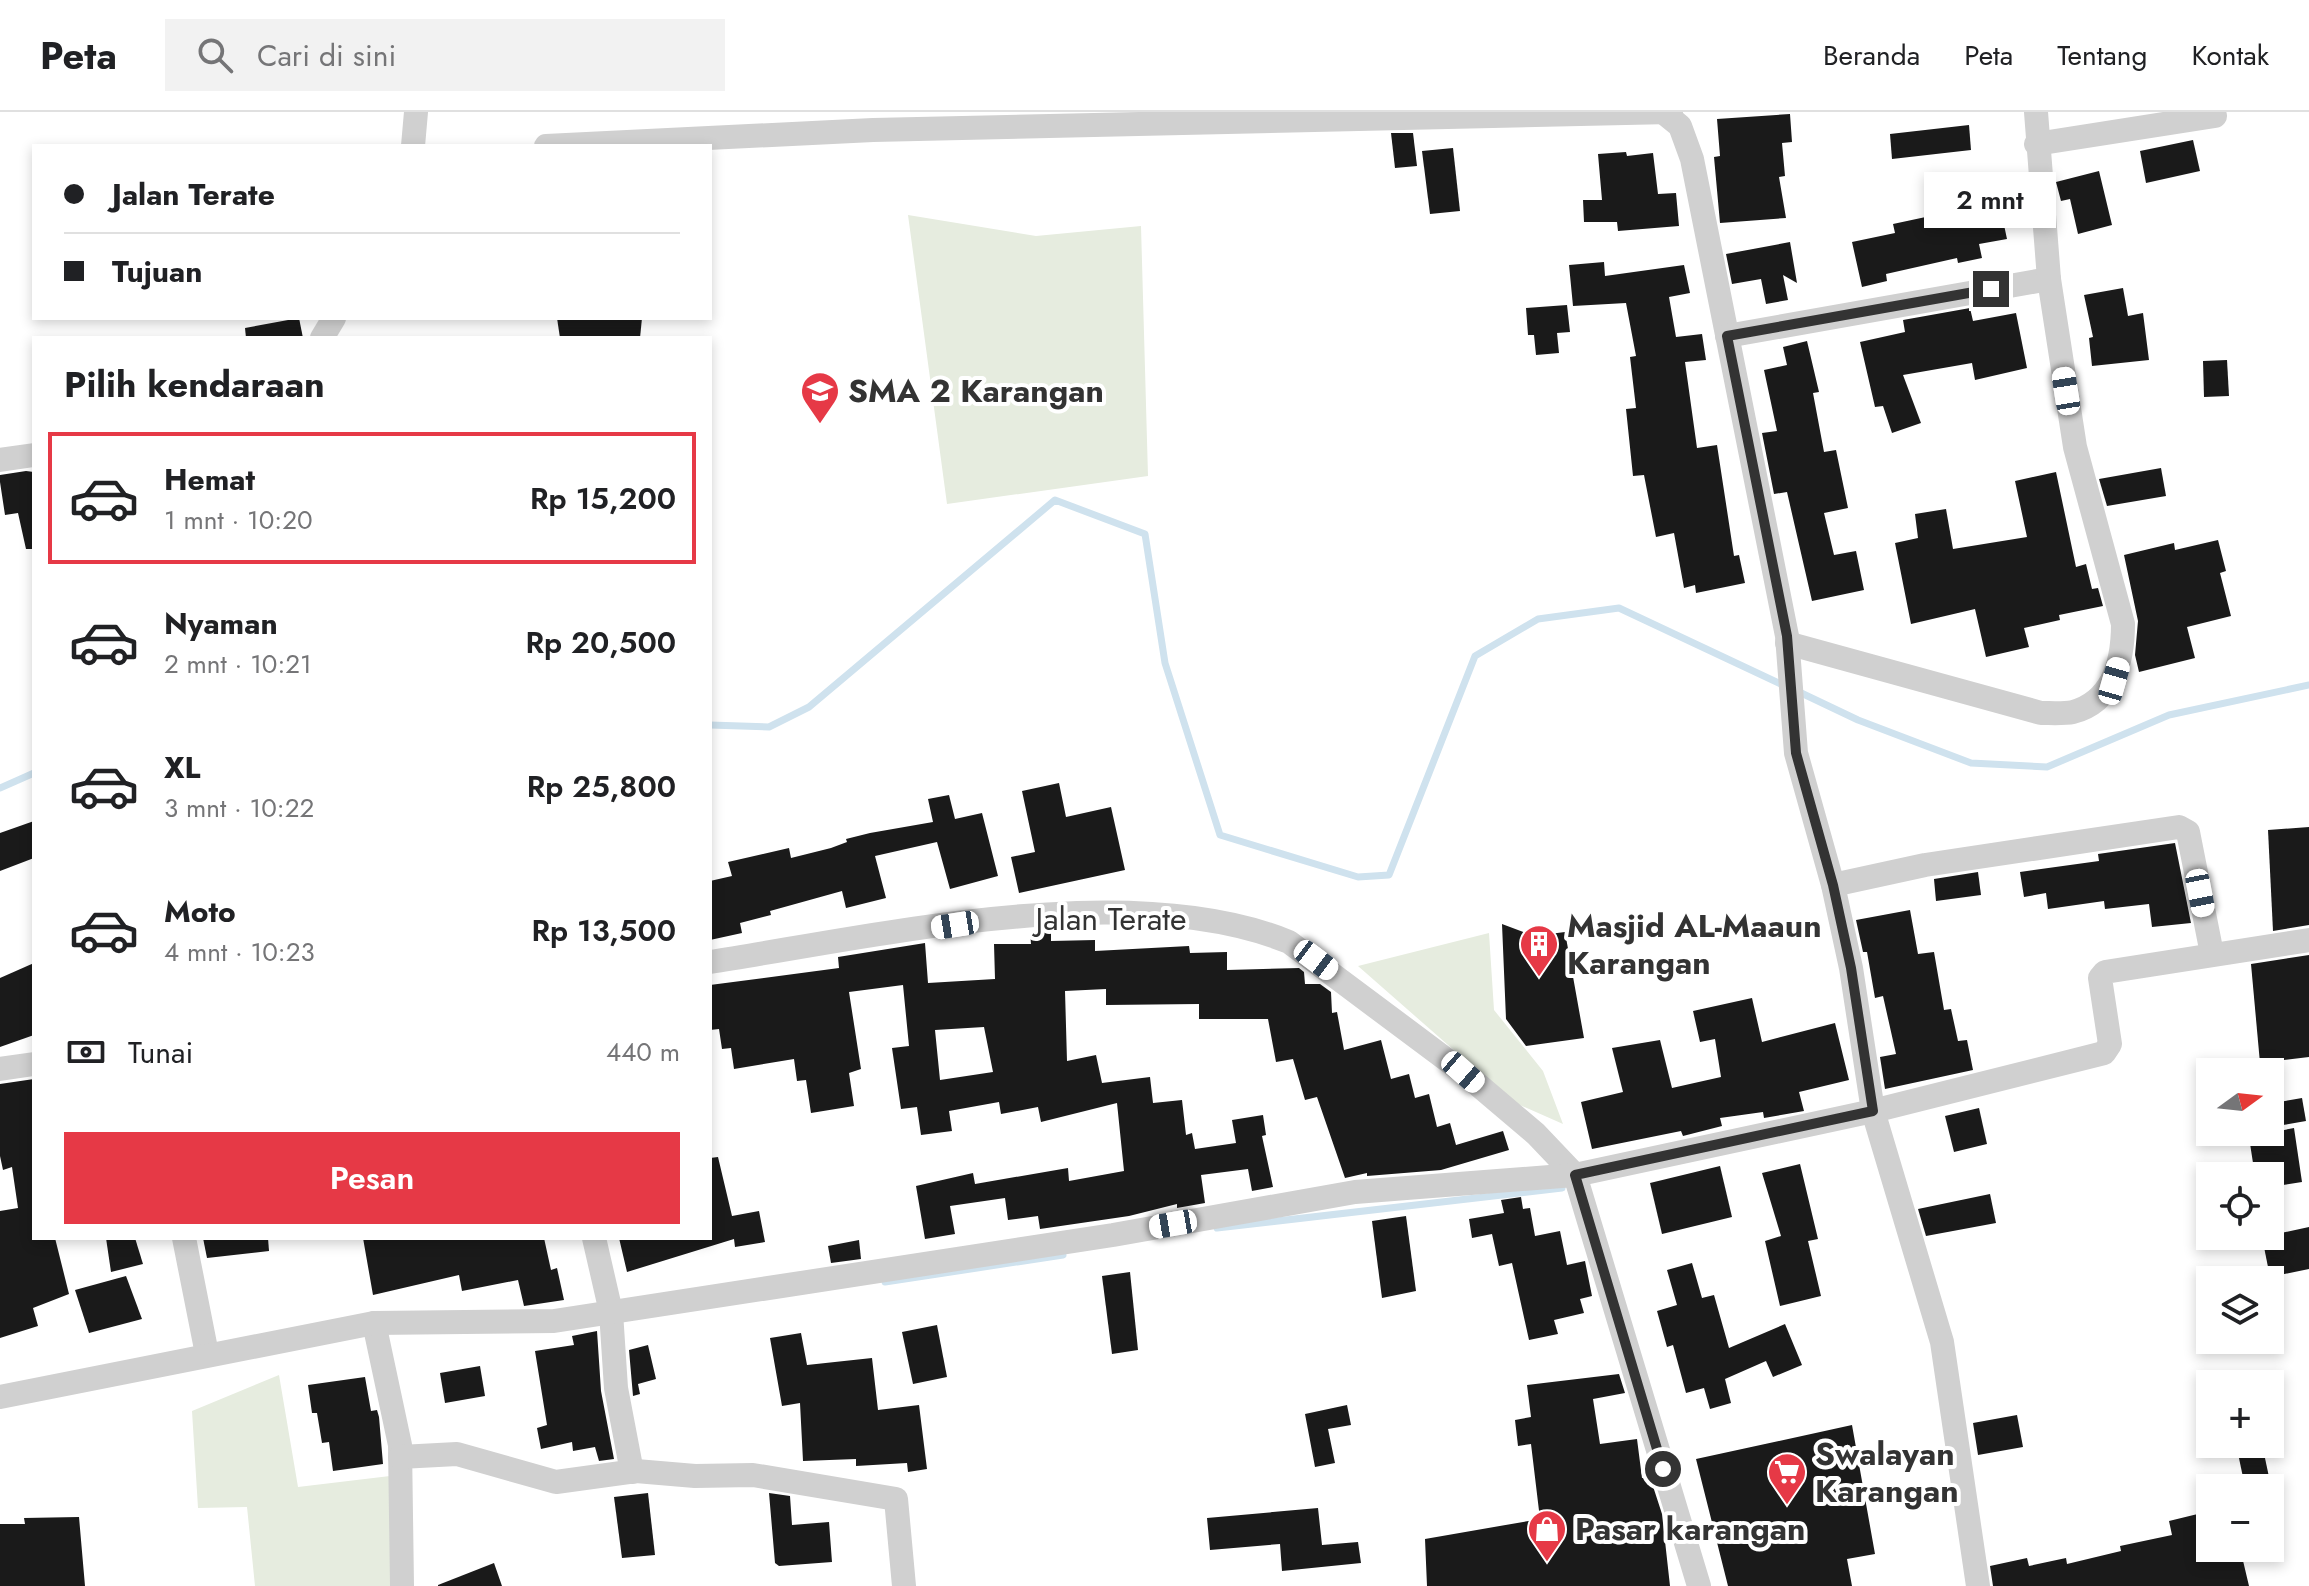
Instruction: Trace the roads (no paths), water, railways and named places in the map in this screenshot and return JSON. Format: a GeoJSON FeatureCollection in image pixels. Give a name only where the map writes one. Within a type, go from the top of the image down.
{"type":"FeatureCollection","features":[{"type":"Feature","properties":{"kind":"street"},"geometry":{"type":"LineString","coordinates":[[413,144],[416,112]]}},
{"type":"Feature","properties":{"kind":"street"},"geometry":{"type":"LineString","coordinates":[[587,144],[873,130],[1671,112]]}},
{"type":"Feature","properties":{"kind":"street"},"geometry":{"type":"LineString","coordinates":[[1787,649],[2041,713],[2074,712],[2114,681],[2123,650],[2123,624],[2075,447],[2049,279],[2036,144],[2036,112]]}},
{"type":"Feature","properties":{"kind":"street"},"geometry":{"type":"LineString","coordinates":[[1664,113],[1680,126],[1688,143],[1787,649],[1795,744],[1833,885],[1851,968],[1873,1111],[1942,1342],[1978,1586]]}},
{"type":"Feature","properties":{"kind":"street"},"geometry":{"type":"LineString","coordinates":[[2036,144],[2215,116]]}},
{"type":"Feature","properties":{"kind":"street"},"geometry":{"type":"LineString","coordinates":[[1727,336],[2049,279]]}},
{"type":"Feature","properties":{"kind":"street"},"geometry":{"type":"LineString","coordinates":[[0,460],[32,455]]}},
{"type":"Feature","properties":{"kind":"street"},"geometry":{"type":"LineString","coordinates":[[1833,885],[1925,865],[2179,827],[2188,832],[2212,954]]}},
{"type":"Feature","properties":{"kind":"street","name":"Jalan Terate"},"geometry":{"type":"LineString","coordinates":[[712,962],[981,921],[1069,915],[1176,915],[1256,929],[1289,942],[1463,1072],[1536,1134],[1575,1175],[1699,1586]]}},
{"type":"Feature","properties":{"kind":"street"},"geometry":{"type":"LineString","coordinates":[[0,1397],[374,1323],[612,1318],[1355,1192],[1575,1175],[1873,1111],[2104,1053],[2110,1044],[2100,978],[2105,972],[2309,940]]}},
{"type":"Feature","properties":{"kind":"street"},"geometry":{"type":"LineString","coordinates":[[0,1069],[32,1064]]}},
{"type":"Feature","properties":{"kind":"street"},"geometry":{"type":"LineString","coordinates":[[184,1240],[207,1354]]}},
{"type":"Feature","properties":{"kind":"street"},"geometry":{"type":"LineString","coordinates":[[594,1240],[612,1318],[616,1388],[632,1472]]}},
{"type":"Feature","properties":{"kind":"street"},"geometry":{"type":"LineString","coordinates":[[374,1323],[400,1457],[402,1586]]}},
{"type":"Feature","properties":{"kind":"street"},"geometry":{"type":"LineString","coordinates":[[400,1457],[457,1454],[556,1482],[632,1472],[753,1475],[896,1499],[904,1586]]}},
{"type":"Feature","properties":{"kind":"waterway"},"geometry":{"type":"LineString","coordinates":[[712,725],[769,727],[809,707],[1055,500],[1145,534],[1165,663],[1220,835],[1358,877],[1389,875],[1475,656],[1538,619],[1619,608],[1785,686]]}},
{"type":"Feature","properties":{"kind":"waterway"},"geometry":{"type":"LineString","coordinates":[[1797,691],[1858,720],[1971,763],[2047,767],[2169,715],[2309,685]]}},
{"type":"Feature","properties":{"kind":"waterway"},"geometry":{"type":"LineString","coordinates":[[0,788],[32,774]]}},
{"type":"Feature","properties":{"kind":"waterway"},"geometry":{"type":"LineString","coordinates":[[1217,1228],[1562,1188]]}},
{"type":"Feature","properties":{"kind":"waterway"},"geometry":{"type":"LineString","coordinates":[[885,1282],[1063,1255]]}},
{"type":"Feature","properties":{"kind":"place","name":"SMA 2 Karangan"},"geometry":{"type":"Point","coordinates":[820,425]}},
{"type":"Feature","properties":{"kind":"place","name":"Masjid AL-Maaun Karangan"},"geometry":{"type":"Point","coordinates":[1539,978]}},
{"type":"Feature","properties":{"kind":"place","name":"Swalayan Karangan"},"geometry":{"type":"Point","coordinates":[1787,1506]}},
{"type":"Feature","properties":{"kind":"place","name":"Pasar karangan"},"geometry":{"type":"Point","coordinates":[1547,1563]}}]}
